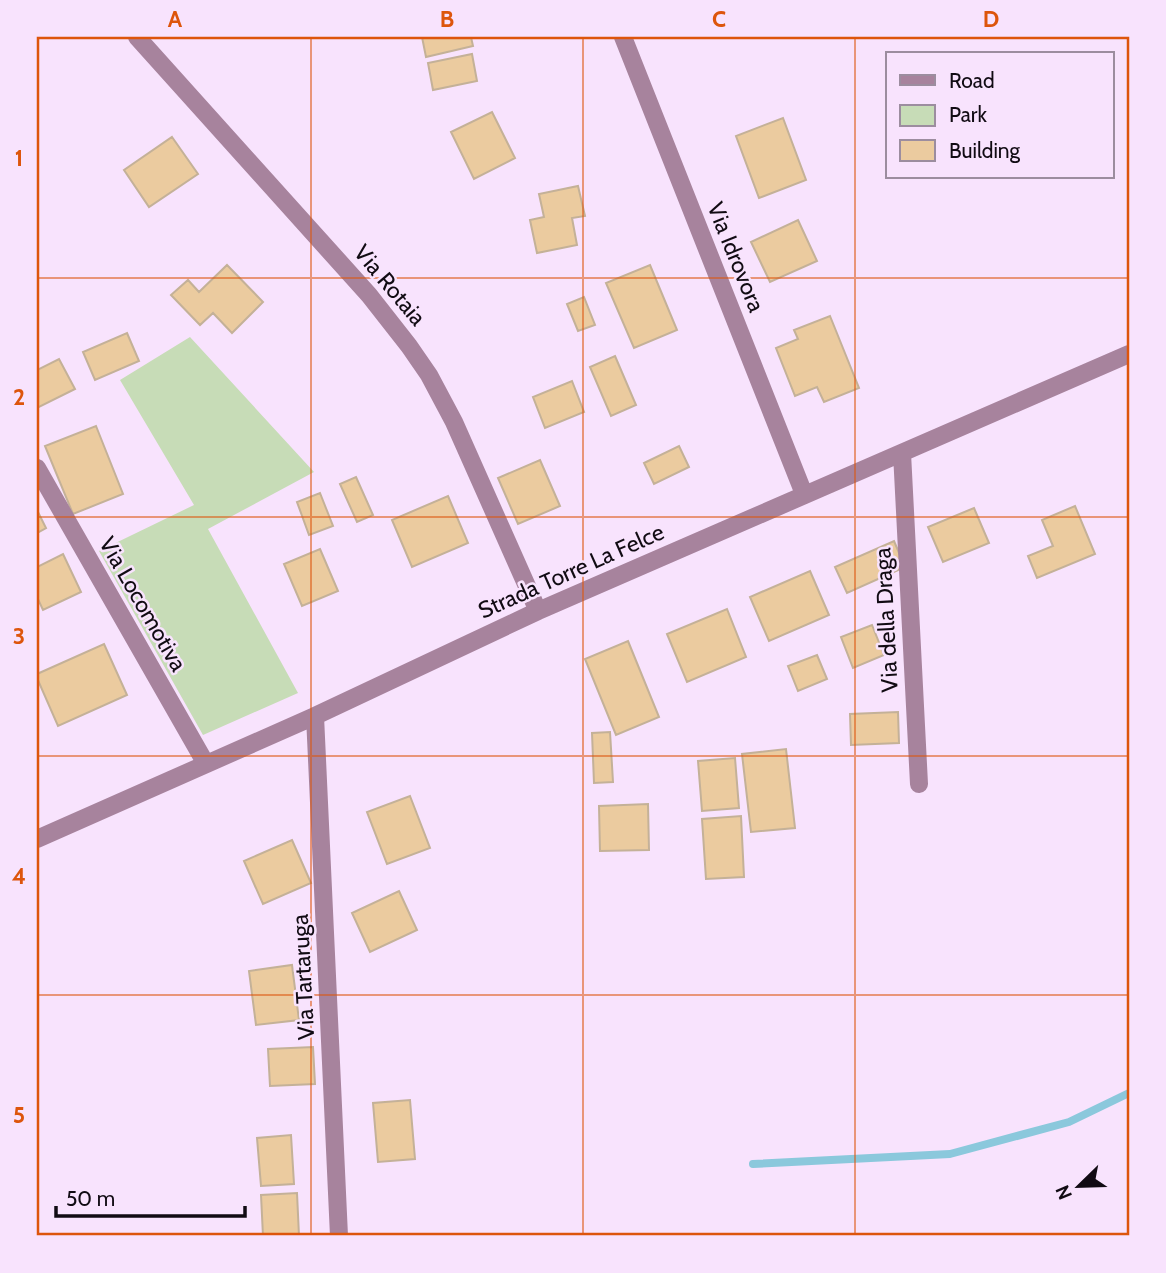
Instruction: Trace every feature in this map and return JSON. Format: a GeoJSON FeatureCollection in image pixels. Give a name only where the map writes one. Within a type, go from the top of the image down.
{"type":"FeatureCollection","features":[{"type":"Feature","properties":{"kind":"street","name":"Via Rotaia"},"geometry":{"type":"LineString","coordinates":[[137,37],[369,295],[410,346],[454,422],[538,611]]}},
{"type":"Feature","properties":{"kind":"street","name":"Via Idrovora"},"geometry":{"type":"LineString","coordinates":[[623,37],[804,494]]}},
{"type":"Feature","properties":{"kind":"street","name":"Strada Torre La Felce"},"geometry":{"type":"LineString","coordinates":[[37,839],[315,716],[538,611],[1129,354]]}},
{"type":"Feature","properties":{"kind":"street","name":"Via della Draga"},"geometry":{"type":"LineString","coordinates":[[902,453],[919,784]]}},
{"type":"Feature","properties":{"kind":"street","name":"Via Locomotiva"},"geometry":{"type":"LineString","coordinates":[[37,468],[206,764]]}},
{"type":"Feature","properties":{"kind":"street","name":"Via Tartaruga"},"geometry":{"type":"LineString","coordinates":[[315,716],[340,1236]]}},
{"type":"Feature","properties":{"kind":"green space"},"geometry":{"type":"Polygon","coordinates":[[[190,337],[314,472],[208,529],[298,693],[203,735],[99,551],[194,505],[120,380],[190,337]]]}},
{"type":"Feature","properties":{"kind":"building"},"geometry":{"type":"Polygon","coordinates":[[[422,37],[471,37],[473,46],[426,57],[422,37]]]}},
{"type":"Feature","properties":{"kind":"building"},"geometry":{"type":"Polygon","coordinates":[[[472,54],[477,81],[433,90],[428,63],[472,54]]]}},
{"type":"Feature","properties":{"kind":"building"},"geometry":{"type":"Polygon","coordinates":[[[492,112],[515,158],[474,179],[451,132],[492,112]]]}},
{"type":"Feature","properties":{"kind":"building"},"geometry":{"type":"Polygon","coordinates":[[[783,118],[806,180],[759,198],[736,136],[783,118]]]}},
{"type":"Feature","properties":{"kind":"building"},"geometry":{"type":"Polygon","coordinates":[[[172,137],[198,174],[149,207],[124,170],[172,137]]]}},
{"type":"Feature","properties":{"kind":"building"},"geometry":{"type":"Polygon","coordinates":[[[578,186],[585,216],[572,218],[577,245],[537,253],[530,220],[544,217],[539,194],[578,186]]]}},
{"type":"Feature","properties":{"kind":"building"},"geometry":{"type":"Polygon","coordinates":[[[798,220],[817,261],[770,282],[751,242],[798,220]]]}},
{"type":"Feature","properties":{"kind":"building"},"geometry":{"type":"Polygon","coordinates":[[[227,265],[263,302],[232,333],[213,313],[200,325],[171,295],[188,280],[199,292],[227,265]]]}},
{"type":"Feature","properties":{"kind":"building"},"geometry":{"type":"Polygon","coordinates":[[[650,265],[677,330],[634,348],[606,283],[650,265]]]}},
{"type":"Feature","properties":{"kind":"building"},"geometry":{"type":"Polygon","coordinates":[[[584,297],[595,325],[578,331],[567,304],[584,297]]]}},
{"type":"Feature","properties":{"kind":"building"},"geometry":{"type":"Polygon","coordinates":[[[830,316],[859,388],[824,402],[817,387],[795,396],[776,348],[798,339],[794,330],[830,316]]]}},
{"type":"Feature","properties":{"kind":"building"},"geometry":{"type":"Polygon","coordinates":[[[127,333],[139,361],[95,380],[83,352],[127,333]]]}},
{"type":"Feature","properties":{"kind":"building"},"geometry":{"type":"Polygon","coordinates":[[[615,356],[636,405],[611,416],[590,367],[615,356]]]}},
{"type":"Feature","properties":{"kind":"building"},"geometry":{"type":"Polygon","coordinates":[[[59,359],[75,389],[37,408],[37,370],[59,359]]]}},
{"type":"Feature","properties":{"kind":"building"},"geometry":{"type":"Polygon","coordinates":[[[572,381],[584,412],[545,428],[533,397],[572,381]]]}},
{"type":"Feature","properties":{"kind":"building"},"geometry":{"type":"Polygon","coordinates":[[[96,426],[123,494],[73,514],[45,446],[96,426]]]}},
{"type":"Feature","properties":{"kind":"building"},"geometry":{"type":"Polygon","coordinates":[[[679,446],[689,467],[654,484],[644,463],[679,446]]]}},
{"type":"Feature","properties":{"kind":"building"},"geometry":{"type":"Polygon","coordinates":[[[540,460],[560,506],[518,524],[498,478],[540,460]]]}},
{"type":"Feature","properties":{"kind":"building"},"geometry":{"type":"Polygon","coordinates":[[[356,477],[373,515],[357,522],[340,484],[356,477]]]}},
{"type":"Feature","properties":{"kind":"building"},"geometry":{"type":"Polygon","coordinates":[[[320,493],[333,526],[309,535],[297,502],[320,493]]]}},
{"type":"Feature","properties":{"kind":"building"},"geometry":{"type":"Polygon","coordinates":[[[448,496],[468,543],[412,567],[392,520],[448,496]]]}},
{"type":"Feature","properties":{"kind":"building"},"geometry":{"type":"Polygon","coordinates":[[[1075,506],[1095,554],[1037,578],[1028,556],[1053,546],[1042,520],[1075,506]]]}},
{"type":"Feature","properties":{"kind":"building"},"geometry":{"type":"Polygon","coordinates":[[[974,508],[989,543],[943,562],[928,527],[974,508]]]}},
{"type":"Feature","properties":{"kind":"building"},"geometry":{"type":"Polygon","coordinates":[[[37,510],[46,528],[37,533],[37,510]]]}},
{"type":"Feature","properties":{"kind":"building"},"geometry":{"type":"Polygon","coordinates":[[[894,541],[905,567],[847,593],[835,567],[894,541]]]}},
{"type":"Feature","properties":{"kind":"building"},"geometry":{"type":"Polygon","coordinates":[[[320,549],[338,591],[302,606],[284,564],[320,549]]]}},
{"type":"Feature","properties":{"kind":"building"},"geometry":{"type":"Polygon","coordinates":[[[63,554],[81,592],[43,610],[37,597],[37,567],[63,554]]]}},
{"type":"Feature","properties":{"kind":"building"},"geometry":{"type":"Polygon","coordinates":[[[810,571],[829,615],[769,641],[750,597],[810,571]]]}},
{"type":"Feature","properties":{"kind":"building"},"geometry":{"type":"Polygon","coordinates":[[[727,609],[746,657],[687,682],[667,634],[727,609]]]}},
{"type":"Feature","properties":{"kind":"building"},"geometry":{"type":"Polygon","coordinates":[[[872,625],[884,655],[853,668],[841,637],[872,625]]]}},
{"type":"Feature","properties":{"kind":"building"},"geometry":{"type":"Polygon","coordinates":[[[628,641],[659,717],[616,735],[585,659],[628,641]]]}},
{"type":"Feature","properties":{"kind":"building"},"geometry":{"type":"Polygon","coordinates":[[[104,644],[127,695],[58,726],[37,674],[104,644]]]}},
{"type":"Feature","properties":{"kind":"building"},"geometry":{"type":"Polygon","coordinates":[[[817,655],[827,679],[798,691],[788,666],[817,655]]]}},
{"type":"Feature","properties":{"kind":"building"},"geometry":{"type":"Polygon","coordinates":[[[898,712],[899,743],[851,745],[850,714],[898,712]]]}},
{"type":"Feature","properties":{"kind":"building"},"geometry":{"type":"Polygon","coordinates":[[[610,732],[613,782],[594,783],[592,733],[610,732]]]}},
{"type":"Feature","properties":{"kind":"building"},"geometry":{"type":"Polygon","coordinates":[[[786,749],[795,828],[751,832],[742,754],[786,749]]]}},
{"type":"Feature","properties":{"kind":"building"},"geometry":{"type":"Polygon","coordinates":[[[735,758],[739,808],[702,811],[698,761],[735,758]]]}},
{"type":"Feature","properties":{"kind":"building"},"geometry":{"type":"Polygon","coordinates":[[[410,796],[430,848],[387,864],[367,812],[410,796]]]}},
{"type":"Feature","properties":{"kind":"building"},"geometry":{"type":"Polygon","coordinates":[[[648,804],[649,850],[600,851],[599,806],[648,804]]]}},
{"type":"Feature","properties":{"kind":"building"},"geometry":{"type":"Polygon","coordinates":[[[741,816],[744,877],[706,879],[702,819],[741,816]]]}},
{"type":"Feature","properties":{"kind":"building"},"geometry":{"type":"Polygon","coordinates":[[[292,840],[311,883],[263,904],[244,861],[292,840]]]}},
{"type":"Feature","properties":{"kind":"building"},"geometry":{"type":"Polygon","coordinates":[[[399,891],[417,930],[370,952],[352,913],[399,891]]]}},
{"type":"Feature","properties":{"kind":"building"},"geometry":{"type":"Polygon","coordinates":[[[292,965],[299,1020],[256,1025],[249,971],[292,965]]]}},
{"type":"Feature","properties":{"kind":"building"},"geometry":{"type":"Polygon","coordinates":[[[313,1047],[315,1084],[270,1086],[268,1049],[313,1047]]]}},
{"type":"Feature","properties":{"kind":"building"},"geometry":{"type":"Polygon","coordinates":[[[410,1100],[415,1159],[378,1162],[373,1103],[410,1100]]]}},
{"type":"Feature","properties":{"kind":"building"},"geometry":{"type":"Polygon","coordinates":[[[291,1135],[294,1184],[261,1186],[257,1138],[291,1135]]]}},
{"type":"Feature","properties":{"kind":"building"},"geometry":{"type":"Polygon","coordinates":[[[297,1193],[299,1236],[263,1236],[261,1195],[297,1193]]]}},
{"type":"Feature","properties":{"kind":"waterway"},"geometry":{"type":"LineString","coordinates":[[753,1164],[950,1154],[1069,1122],[1129,1093]]}}]}
